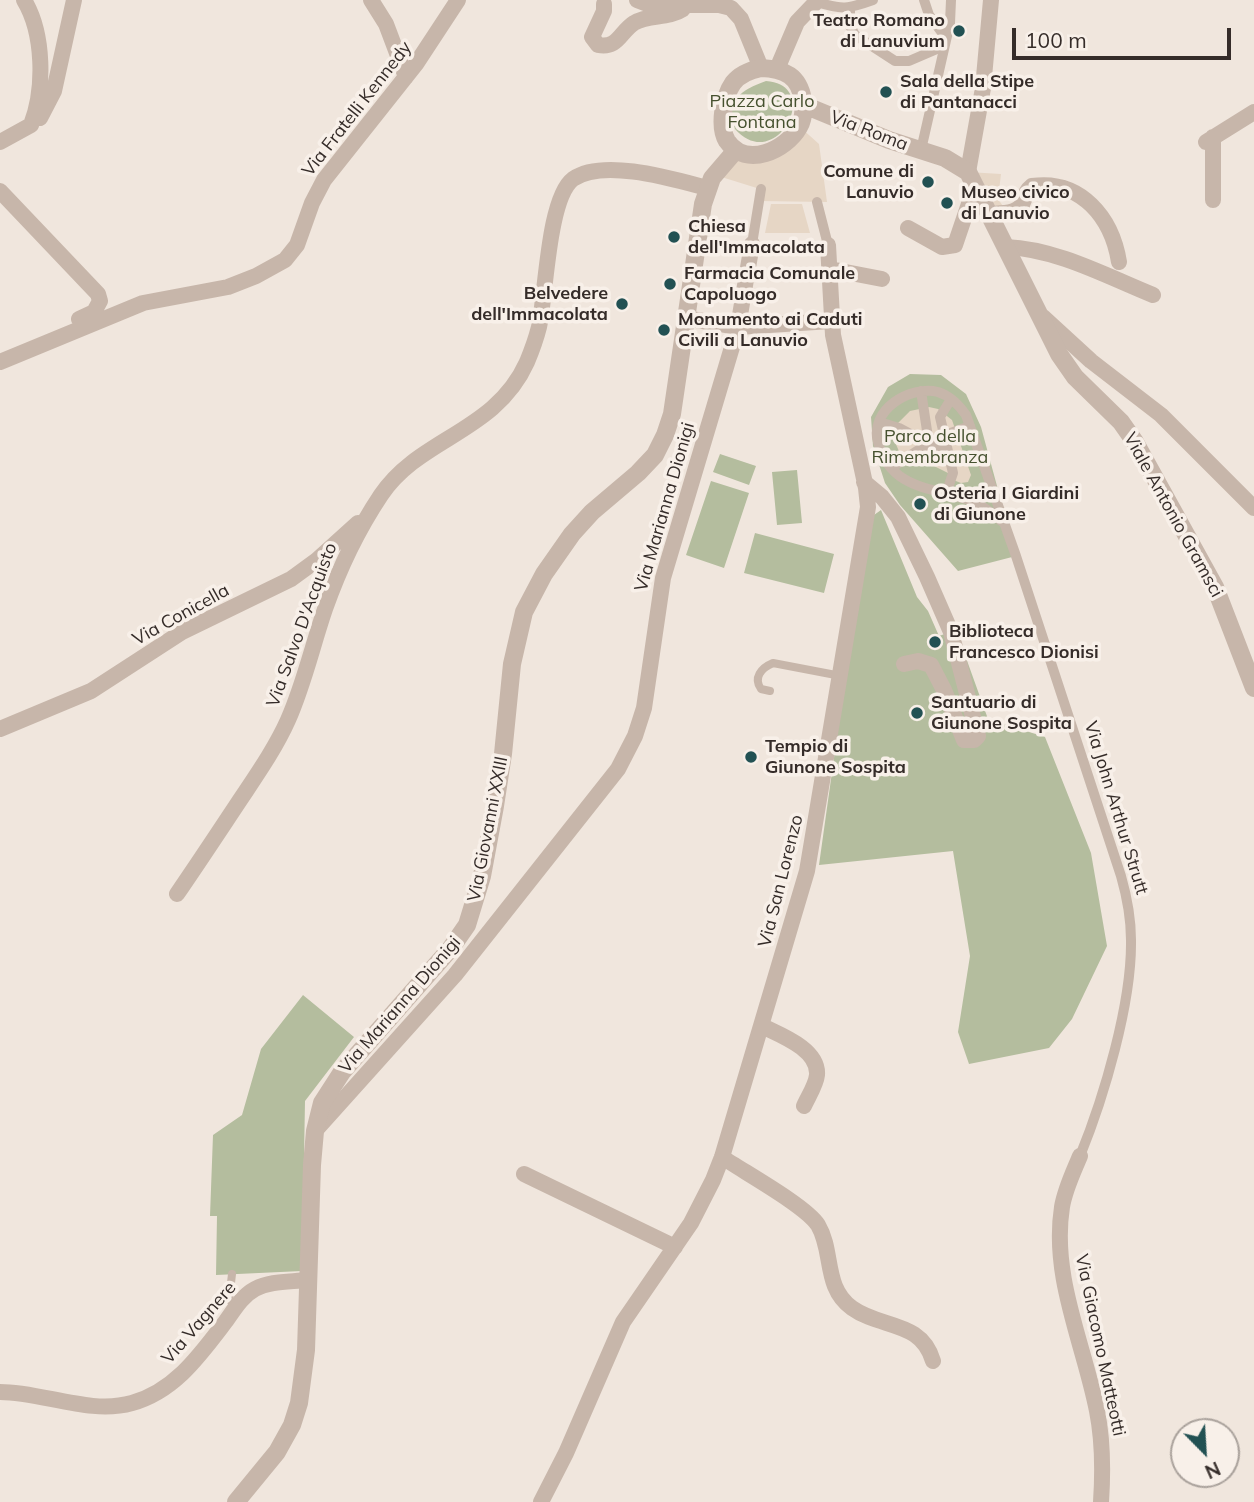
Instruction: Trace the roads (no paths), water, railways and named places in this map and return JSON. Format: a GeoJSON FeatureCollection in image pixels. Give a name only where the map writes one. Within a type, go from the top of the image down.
{"type":"FeatureCollection","features":[{"type":"Feature","properties":{"kind":"street"},"geometry":{"type":"LineString","coordinates":[[24,0],[35,27],[41,80],[38,108],[31,125]]}},
{"type":"Feature","properties":{"kind":"street"},"geometry":{"type":"LineString","coordinates":[[0,142],[31,125],[41,116],[52,96],[74,0]]}},
{"type":"Feature","properties":{"kind":"street"},"geometry":{"type":"LineString","coordinates":[[371,0],[389,32],[406,77]]}},
{"type":"Feature","properties":{"kind":"street","name":"Via Fratelli Kennedy"},"geometry":{"type":"LineString","coordinates":[[26,350],[143,303],[228,287],[279,264],[297,245],[312,203],[324,180],[406,77],[458,0]]}},
{"type":"Feature","properties":{"kind":"street"},"geometry":{"type":"LineString","coordinates":[[637,0],[649,5],[713,2],[731,8],[739,16],[769,68]]}},
{"type":"Feature","properties":{"kind":"street"},"geometry":{"type":"LineString","coordinates":[[769,68],[797,22],[818,1],[838,9],[850,9],[873,0]]}},
{"type":"Feature","properties":{"kind":"street"},"geometry":{"type":"LineString","coordinates":[[924,0],[929,15],[945,42]]}},
{"type":"Feature","properties":{"kind":"street"},"geometry":{"type":"LineString","coordinates":[[928,152],[951,0]]}},
{"type":"Feature","properties":{"kind":"street"},"geometry":{"type":"LineString","coordinates":[[908,228],[942,247],[952,247],[959,238],[971,179],[991,0]]}},
{"type":"Feature","properties":{"kind":"street"},"geometry":{"type":"LineString","coordinates":[[604,4],[604,11],[592,37],[598,45],[605,46],[615,42],[635,23],[647,18],[670,15],[688,5]]}},
{"type":"Feature","properties":{"kind":"street"},"geometry":{"type":"LineString","coordinates":[[850,9],[850,26],[855,35],[895,61],[905,62],[945,42]]}},
{"type":"Feature","properties":{"kind":"street"},"geometry":{"type":"LineString","coordinates":[[769,68],[792,75],[797,82],[804,106],[800,127],[782,146],[759,155],[736,150],[724,134],[726,99],[739,76],[769,68]]}},
{"type":"Feature","properties":{"kind":"street","name":"Via Roma"},"geometry":{"type":"LineString","coordinates":[[804,106],[953,161],[971,179]]}},
{"type":"Feature","properties":{"kind":"street"},"geometry":{"type":"LineString","coordinates":[[1213,200],[1209,140],[1254,112]]}},
{"type":"Feature","properties":{"kind":"street","name":"Via Giovanni XXIII"},"geometry":{"type":"LineString","coordinates":[[236,1502],[271,1461],[288,1434],[295,1415],[304,1366],[315,1131],[322,1103],[333,1084],[451,948],[468,921],[482,876],[495,806],[513,654],[522,618],[544,574],[572,534],[599,506],[647,465],[661,445],[672,414],[700,215],[707,188],[736,150]]}},
{"type":"Feature","properties":{"kind":"street","name":"Via Salvo D'Acquisto"},"geometry":{"type":"LineString","coordinates":[[177,894],[253,781],[285,727],[305,678],[335,582],[368,515],[386,487],[402,471],[489,412],[516,382],[530,354],[539,327],[555,216],[561,195],[570,181],[586,172],[607,169],[707,188]]}},
{"type":"Feature","properties":{"kind":"street","name":"Viale Antonio Gramsci"},"geometry":{"type":"LineString","coordinates":[[971,179],[1055,348],[1070,371],[1114,413],[1138,446],[1215,587],[1254,688]]}},
{"type":"Feature","properties":{"kind":"street"},"geometry":{"type":"LineString","coordinates":[[989,214],[1018,210],[1023,205],[1027,190],[1032,186],[1072,190],[1084,198],[1109,227],[1115,240],[1119,262]]}},
{"type":"Feature","properties":{"kind":"street"},"geometry":{"type":"LineString","coordinates":[[752,244],[761,189]]}},
{"type":"Feature","properties":{"kind":"street"},"geometry":{"type":"LineString","coordinates":[[0,191],[96,290],[100,298],[94,312],[50,332],[26,350],[0,362]]}},
{"type":"Feature","properties":{"kind":"street"},"geometry":{"type":"LineString","coordinates":[[817,202],[828,245]]}},
{"type":"Feature","properties":{"kind":"street","name":"Via Marianna Dionigi"},"geometry":{"type":"LineString","coordinates":[[315,1131],[455,975],[592,804],[621,763],[635,736],[644,708],[663,578],[738,327],[752,244]]}},
{"type":"Feature","properties":{"kind":"street","name":"Via San Lorenzo"},"geometry":{"type":"LineString","coordinates":[[541,1502],[566,1453],[622,1322],[675,1247],[700,1206],[722,1157],[807,871],[868,508],[831,321],[828,245]]}},
{"type":"Feature","properties":{"kind":"street"},"geometry":{"type":"LineString","coordinates":[[1006,247],[1049,254],[1153,295]]}},
{"type":"Feature","properties":{"kind":"street"},"geometry":{"type":"LineString","coordinates":[[831,269],[882,279]]}},
{"type":"Feature","properties":{"kind":"street"},"geometry":{"type":"LineString","coordinates":[[1038,312],[1091,361],[1161,415],[1254,508]]}},
{"type":"Feature","properties":{"kind":"street"},"geometry":{"type":"LineString","coordinates":[[685,318],[738,327],[831,321]]}},
{"type":"Feature","properties":{"kind":"street"},"geometry":{"type":"LineString","coordinates":[[921,391],[929,444]]}},
{"type":"Feature","properties":{"kind":"street"},"geometry":{"type":"LineString","coordinates":[[946,494],[953,473],[940,417],[951,399],[937,392],[921,391],[889,406],[879,422],[876,432],[878,442],[891,468],[912,484],[946,494],[974,502],[1003,522]]}},
{"type":"Feature","properties":{"kind":"street","name":"Via John Arthur Strutt"},"geometry":{"type":"LineString","coordinates":[[951,399],[966,415],[1016,556],[1113,846],[1130,918],[1131,954],[1123,1007],[1099,1104],[1080,1156]]}},
{"type":"Feature","properties":{"kind":"street"},"geometry":{"type":"LineString","coordinates":[[879,422],[900,428],[959,460],[980,453]]}},
{"type":"Feature","properties":{"kind":"street"},"geometry":{"type":"LineString","coordinates":[[891,468],[944,435],[970,426]]}},
{"type":"Feature","properties":{"kind":"street"},"geometry":{"type":"LineString","coordinates":[[864,482],[882,497],[898,517],[951,632],[978,736],[974,740],[964,740],[931,665],[918,660],[904,664]]}},
{"type":"Feature","properties":{"kind":"street","name":"Via Conicella"},"geometry":{"type":"LineString","coordinates":[[0,729],[82,696],[173,636],[291,579],[368,515]]}},
{"type":"Feature","properties":{"kind":"street"},"geometry":{"type":"LineString","coordinates":[[762,1026],[797,1045],[814,1063],[817,1076],[804,1106]]}},
{"type":"Feature","properties":{"kind":"street","name":"Via Giacomo Matteotti"},"geometry":{"type":"LineString","coordinates":[[1080,1156],[1063,1205],[1061,1256],[1066,1294],[1100,1427],[1101,1502]]}},
{"type":"Feature","properties":{"kind":"street"},"geometry":{"type":"LineString","coordinates":[[722,1157],[809,1214],[821,1231],[831,1276],[844,1300],[860,1313],[918,1336],[929,1349],[933,1361]]}},
{"type":"Feature","properties":{"kind":"street"},"geometry":{"type":"LineString","coordinates":[[524,1174],[675,1247]]}},
{"type":"Feature","properties":{"kind":"street","name":"Via Vagnere"},"geometry":{"type":"LineString","coordinates":[[0,1392],[103,1406],[120,1406],[139,1401],[179,1378],[250,1292],[263,1286],[307,1280]]}},
{"type":"Feature","properties":{"kind":"lane"},"geometry":{"type":"LineString","coordinates":[[770,691],[761,689],[758,677],[766,666],[773,663],[841,676]]}},
{"type":"Feature","properties":{"kind":"lane"},"geometry":{"type":"LineString","coordinates":[[232,1274],[229,1300],[238,1305]]}},
{"type":"Feature","properties":{"kind":"place","name":"Teatro Romano di Lanuvium"},"geometry":{"type":"Point","coordinates":[959,31]}},
{"type":"Feature","properties":{"kind":"place","name":"Sala della Stipe di Pantanacci"},"geometry":{"type":"Point","coordinates":[886,92]}},
{"type":"Feature","properties":{"kind":"place","name":"Comune di Lanuvio"},"geometry":{"type":"Point","coordinates":[928,182]}},
{"type":"Feature","properties":{"kind":"place","name":"Museo civico di Lanuvio"},"geometry":{"type":"Point","coordinates":[947,203]}},
{"type":"Feature","properties":{"kind":"place","name":"Chiesa dell'Immacolata"},"geometry":{"type":"Point","coordinates":[674,237]}},
{"type":"Feature","properties":{"kind":"place","name":"Farmacia Comunale Capoluogo"},"geometry":{"type":"Point","coordinates":[670,284]}},
{"type":"Feature","properties":{"kind":"place","name":"Belvedere dell'Immacolata"},"geometry":{"type":"Point","coordinates":[622,304]}},
{"type":"Feature","properties":{"kind":"place","name":"Monumento ai Caduti Civili a Lanuvio"},"geometry":{"type":"Point","coordinates":[664,330]}},
{"type":"Feature","properties":{"kind":"place","name":"Osteria I Giardini di Giunone"},"geometry":{"type":"Point","coordinates":[920,504]}},
{"type":"Feature","properties":{"kind":"place","name":"Biblioteca Francesco Dionisi"},"geometry":{"type":"Point","coordinates":[935,642]}},
{"type":"Feature","properties":{"kind":"place","name":"Santuario di Giunone Sospita"},"geometry":{"type":"Point","coordinates":[917,713]}},
{"type":"Feature","properties":{"kind":"place","name":"Tempio di Giunone Sospita"},"geometry":{"type":"Point","coordinates":[751,757]}},
{"type":"Feature","properties":{"kind":"park label","name":"Piazza Carlo Fontana"},"geometry":{"type":"Point","coordinates":[762,112]}},
{"type":"Feature","properties":{"kind":"park label","name":"Parco della Rimembranza"},"geometry":{"type":"Point","coordinates":[930,447]}}]}
